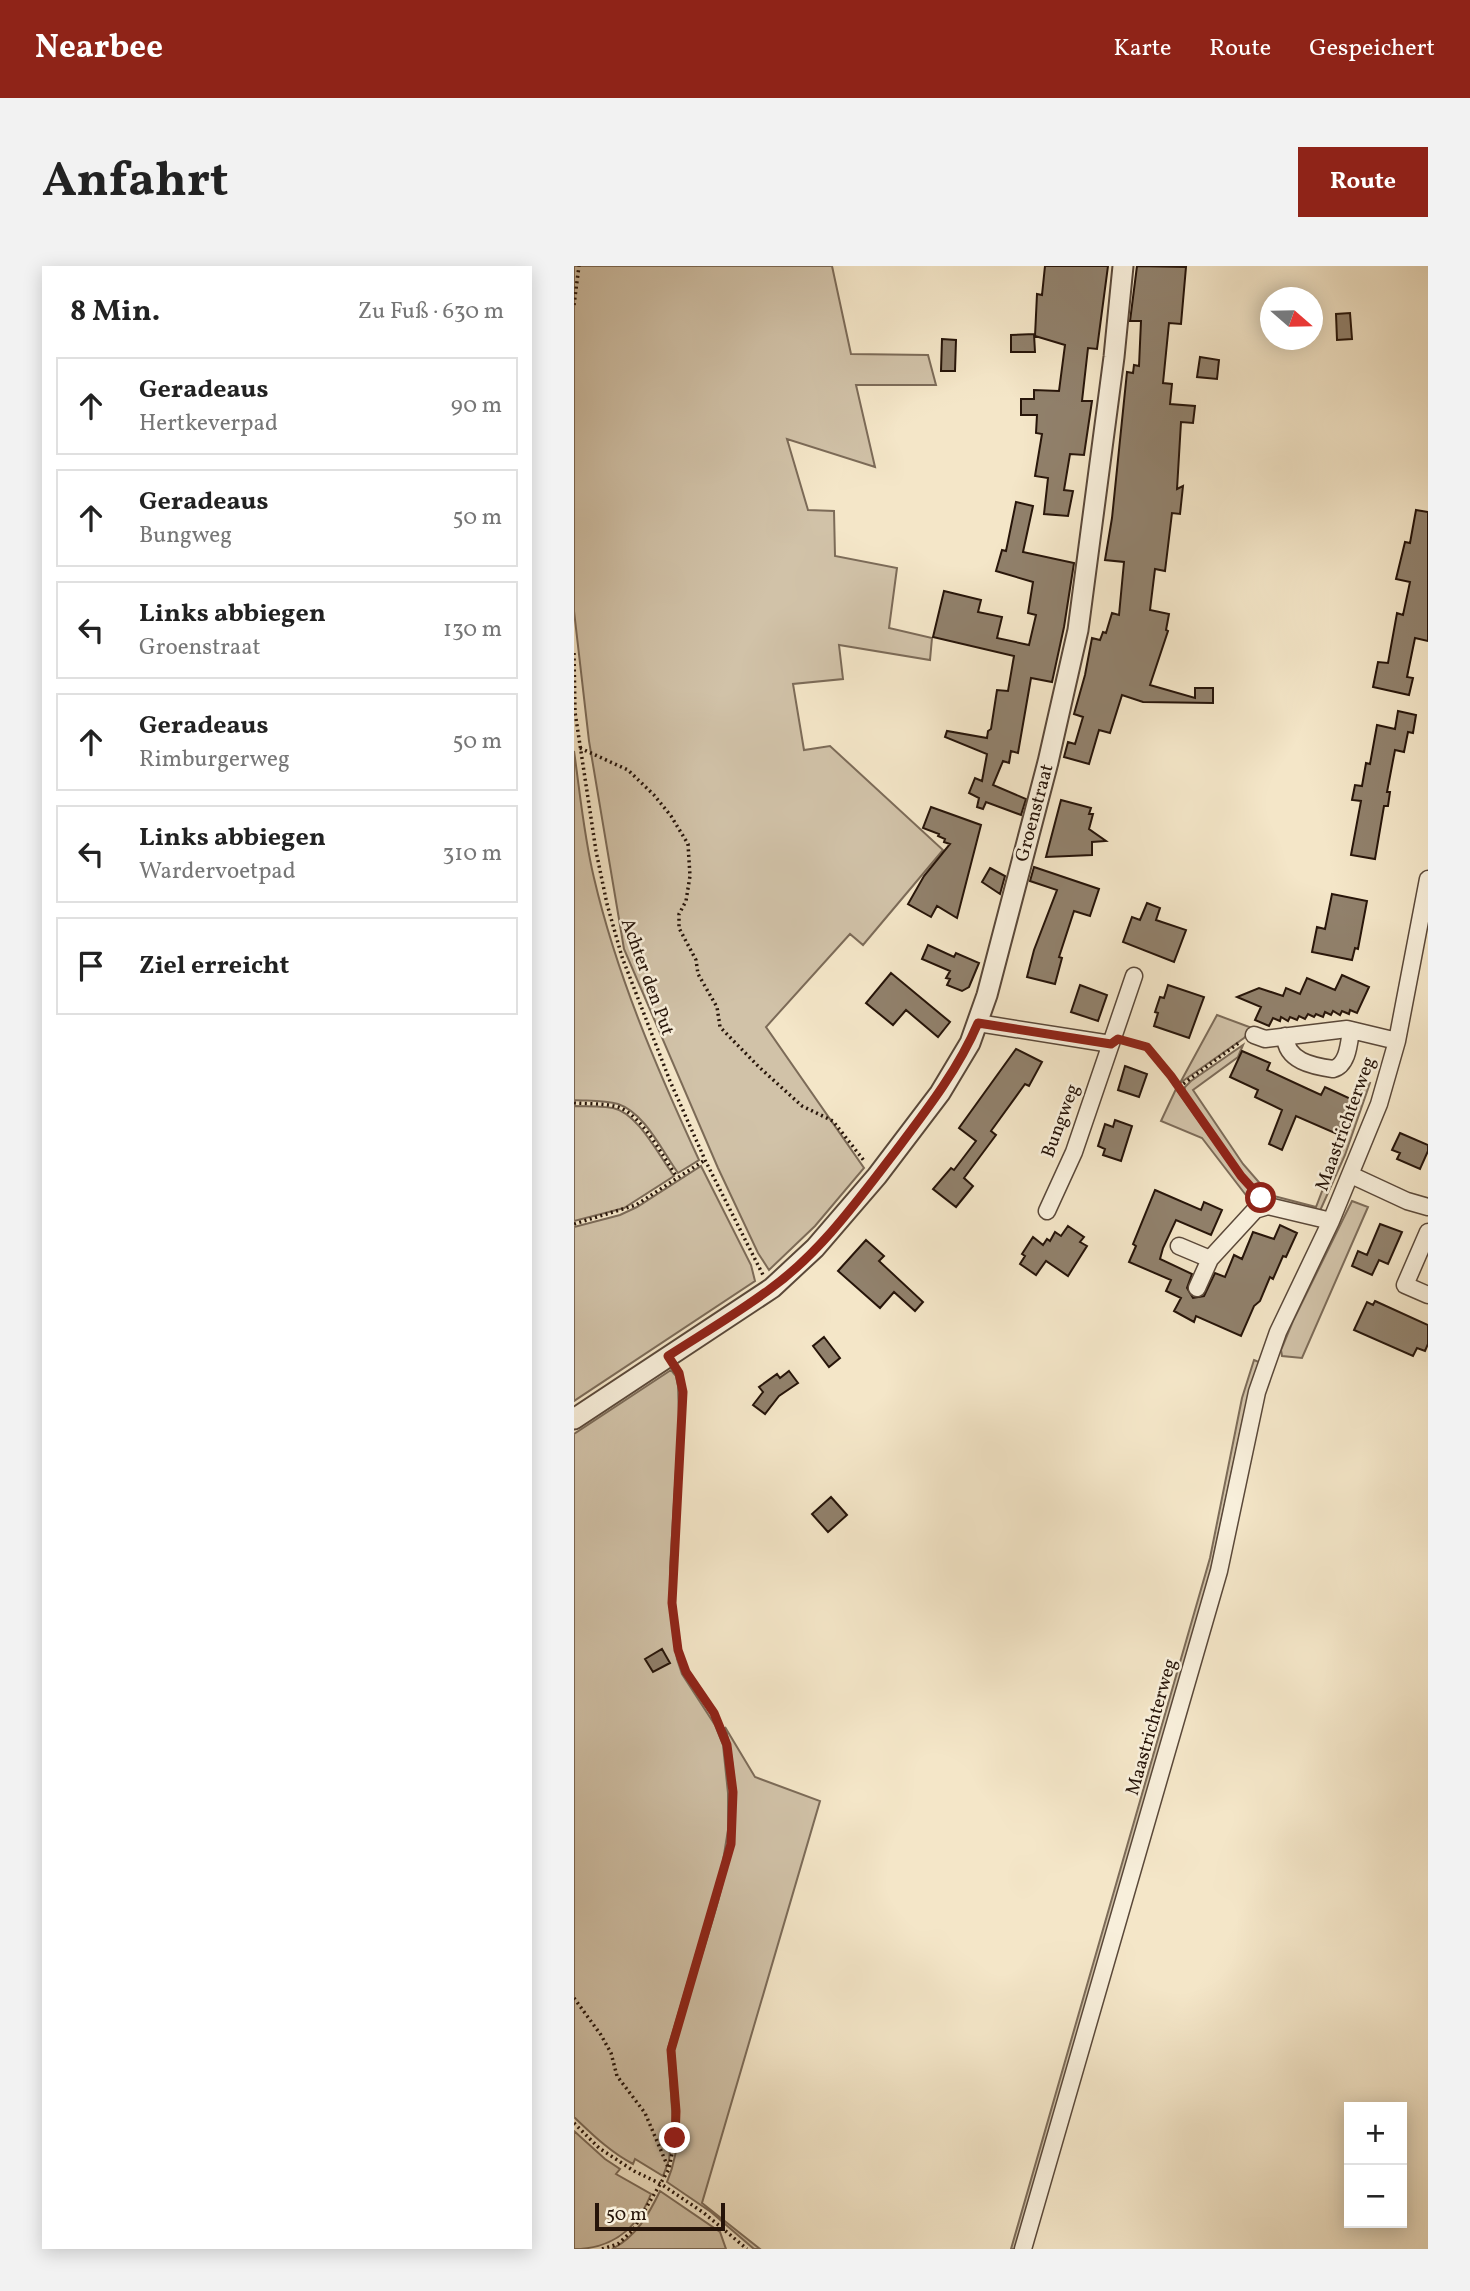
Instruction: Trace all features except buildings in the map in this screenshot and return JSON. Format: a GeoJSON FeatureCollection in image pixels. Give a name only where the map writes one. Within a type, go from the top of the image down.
{"type":"FeatureCollection","features":[{"type":"Feature","properties":{"kind":"street","name":"Groenstraat"},"geometry":{"type":"LineString","coordinates":[[574,1419],[772,1288],[816,1248],[877,1176],[940,1093],[970,1043],[978,1023],[1048,762],[1078,630],[1123,266]]}},
{"type":"Feature","properties":{"kind":"street","name":"Maastrichterweg"},"geometry":{"type":"LineString","coordinates":[[1023,2249],[1219,1571],[1257,1392],[1278,1332],[1331,1221],[1379,1104],[1397,1041],[1428,879]]}},
{"type":"Feature","properties":{"kind":"street","name":"Bungweg"},"geometry":{"type":"LineString","coordinates":[[1047,1211],[1074,1152],[1134,976]]}},
{"type":"Feature","properties":{"kind":"street"},"geometry":{"type":"LineString","coordinates":[[978,1023],[1111,1044]]}},
{"type":"Feature","properties":{"kind":"street","name":"Maastrichterweg"},"geometry":{"type":"LineString","coordinates":[[1254,1035],[1265,1039],[1351,1030],[1397,1041]]}},
{"type":"Feature","properties":{"kind":"street","name":"Maastrichterweg"},"geometry":{"type":"LineString","coordinates":[[1285,1036],[1289,1053],[1296,1058],[1333,1069],[1343,1063],[1351,1030]]}},
{"type":"Feature","properties":{"kind":"street"},"geometry":{"type":"LineString","coordinates":[[1351,1175],[1407,1201],[1428,1207]]}},
{"type":"Feature","properties":{"kind":"street"},"geometry":{"type":"LineString","coordinates":[[1197,1288],[1210,1259],[1255,1210],[1268,1206]]}},
{"type":"Feature","properties":{"kind":"street","name":"Maastrichterweg"},"geometry":{"type":"LineString","coordinates":[[1268,1206],[1331,1221]]}},
{"type":"Feature","properties":{"kind":"street"},"geometry":{"type":"LineString","coordinates":[[1428,1232],[1405,1285],[1428,1295]]}},
{"type":"Feature","properties":{"kind":"street"},"geometry":{"type":"LineString","coordinates":[[1179,1246],[1210,1259]]}},
{"type":"Feature","properties":{"kind":"path"},"geometry":{"type":"LineString","coordinates":[[574,305],[579,266]]}},
{"type":"Feature","properties":{"kind":"path","name":"Achter den Put"},"geometry":{"type":"LineString","coordinates":[[574,653],[575,712],[596,851],[622,957],[670,1081],[705,1160],[753,1258],[772,1288]]}},
{"type":"Feature","properties":{"kind":"path"},"geometry":{"type":"LineString","coordinates":[[580,748],[628,770],[663,806],[688,844],[690,876],[686,901],[679,914],[679,928],[696,960],[698,974],[717,1007],[720,1027],[802,1106],[833,1121],[877,1176]]}},
{"type":"Feature","properties":{"kind":"path"},"geometry":{"type":"LineString","coordinates":[[1178,1088],[1212,1061],[1254,1035]]}},
{"type":"Feature","properties":{"kind":"path"},"geometry":{"type":"LineString","coordinates":[[1111,1044],[1118,1039],[1147,1047],[1236,1170],[1268,1206]]}},
{"type":"Feature","properties":{"kind":"path"},"geometry":{"type":"LineString","coordinates":[[574,1103],[616,1106],[628,1112],[642,1126],[677,1177]]}},
{"type":"Feature","properties":{"kind":"path"},"geometry":{"type":"LineString","coordinates":[[574,1224],[636,1205],[705,1160]]}},
{"type":"Feature","properties":{"kind":"path"},"geometry":{"type":"LineString","coordinates":[[602,2249],[618,2244],[633,2230],[669,2169],[675,2138],[676,2111],[671,2050],[731,1844],[733,1814],[727,1745],[714,1713],[686,1672],[675,1633],[672,1603],[683,1392],[679,1373],[668,1356]]}},
{"type":"Feature","properties":{"kind":"path"},"geometry":{"type":"LineString","coordinates":[[574,1998],[611,2053],[617,2076],[645,2113],[669,2169]]}},
{"type":"Feature","properties":{"kind":"path"},"geometry":{"type":"LineString","coordinates":[[574,2123],[599,2148],[704,2213],[745,2248]]}},
{"type":"Feature","properties":{"kind":"shaded area"},"geometry":{"type":"Polygon","coordinates":[[[574,266],[832,266],[851,354],[928,355],[936,385],[856,385],[875,467],[787,439],[808,510],[834,511],[835,556],[897,568],[889,628],[932,638],[930,660],[839,645],[843,679],[793,684],[804,750],[830,746],[943,850],[863,945],[850,934],[766,1027],[864,1168],[815,1226],[769,1270],[758,1253],[718,1168],[624,949],[589,741],[574,611],[574,266]]]}},
{"type":"Feature","properties":{"kind":"shaded area"},"geometry":{"type":"Polygon","coordinates":[[[574,751],[591,862],[614,951],[653,1057],[699,1160],[678,1173],[637,1115],[618,1104],[574,1100],[574,751]]]}},
{"type":"Feature","properties":{"kind":"shaded area"},"geometry":{"type":"Polygon","coordinates":[[[1217,1015],[1252,1028],[1244,1038],[1180,1083],[1217,1015]]]}},
{"type":"Feature","properties":{"kind":"shaded area"},"geometry":{"type":"Polygon","coordinates":[[[1243,1045],[1238,1057],[1193,1090],[1243,1164],[1270,1195],[1316,1207],[1364,1081],[1370,1083],[1345,1155],[1319,1213],[1266,1201],[1242,1174],[1184,1092],[1191,1081],[1243,1045]]]}},
{"type":"Feature","properties":{"kind":"shaded area"},"geometry":{"type":"Polygon","coordinates":[[[1176,1089],[1237,1174],[1261,1201],[1252,1203],[1202,1138],[1161,1121],[1176,1089]]]}},
{"type":"Feature","properties":{"kind":"shaded area"},"geometry":{"type":"Polygon","coordinates":[[[574,1106],[613,1108],[631,1118],[674,1176],[624,1208],[574,1221],[574,1106]]]}},
{"type":"Feature","properties":{"kind":"shaded area"},"geometry":{"type":"Polygon","coordinates":[[[701,1166],[751,1265],[755,1281],[574,1401],[574,1227],[620,1215],[637,1207],[701,1166]]]}},
{"type":"Feature","properties":{"kind":"shaded area"},"geometry":{"type":"Polygon","coordinates":[[[1352,1201],[1368,1207],[1302,1358],[1282,1356],[1281,1350],[1293,1321],[1352,1201]]]}},
{"type":"Feature","properties":{"kind":"shaded area"},"geometry":{"type":"Polygon","coordinates":[[[1254,1360],[1259,1362],[1243,1419],[1210,1574],[1016,2249],[1011,2249],[1210,1558],[1242,1398],[1254,1360]]]}},
{"type":"Feature","properties":{"kind":"shaded area"},"geometry":{"type":"Polygon","coordinates":[[[671,1370],[676,1376],[678,1386],[679,1420],[670,1568],[673,1631],[682,1674],[715,1725],[723,1745],[728,1793],[728,1830],[722,1867],[668,2048],[673,2124],[669,2160],[663,2176],[635,2159],[633,2164],[617,2154],[574,2117],[574,1434],[671,1370]]]}},
{"type":"Feature","properties":{"kind":"shaded area"},"geometry":{"type":"Polygon","coordinates":[[[725,1727],[755,1777],[820,1801],[702,2203],[760,2249],[754,2249],[711,2212],[667,2182],[678,2133],[674,2049],[720,1895],[733,1829],[735,1796],[725,1727]]]}},
{"type":"Feature","properties":{"kind":"shaded area"},"geometry":{"type":"Polygon","coordinates":[[[574,2131],[620,2169],[616,2174],[651,2194],[639,2217],[622,2235],[601,2245],[574,2249],[574,2131]]]}},
{"type":"Feature","properties":{"kind":"shaded area"},"geometry":{"type":"Polygon","coordinates":[[[660,2191],[720,2232],[726,2249],[612,2249],[635,2231],[660,2191]]]}},
{"type":"Feature","properties":{"kind":"route"},"geometry":{"type":"LineString","coordinates":[[675,2138],[676,2111],[671,2050],[731,1844],[733,1792],[727,1745],[722,1731],[714,1713],[686,1672],[675,1633],[672,1603],[683,1392],[679,1373],[668,1356],[772,1288],[816,1248],[877,1176],[940,1093],[970,1043],[978,1023],[1111,1044],[1118,1039],[1147,1047],[1171,1076],[1241,1176],[1261,1198]]}}]}
